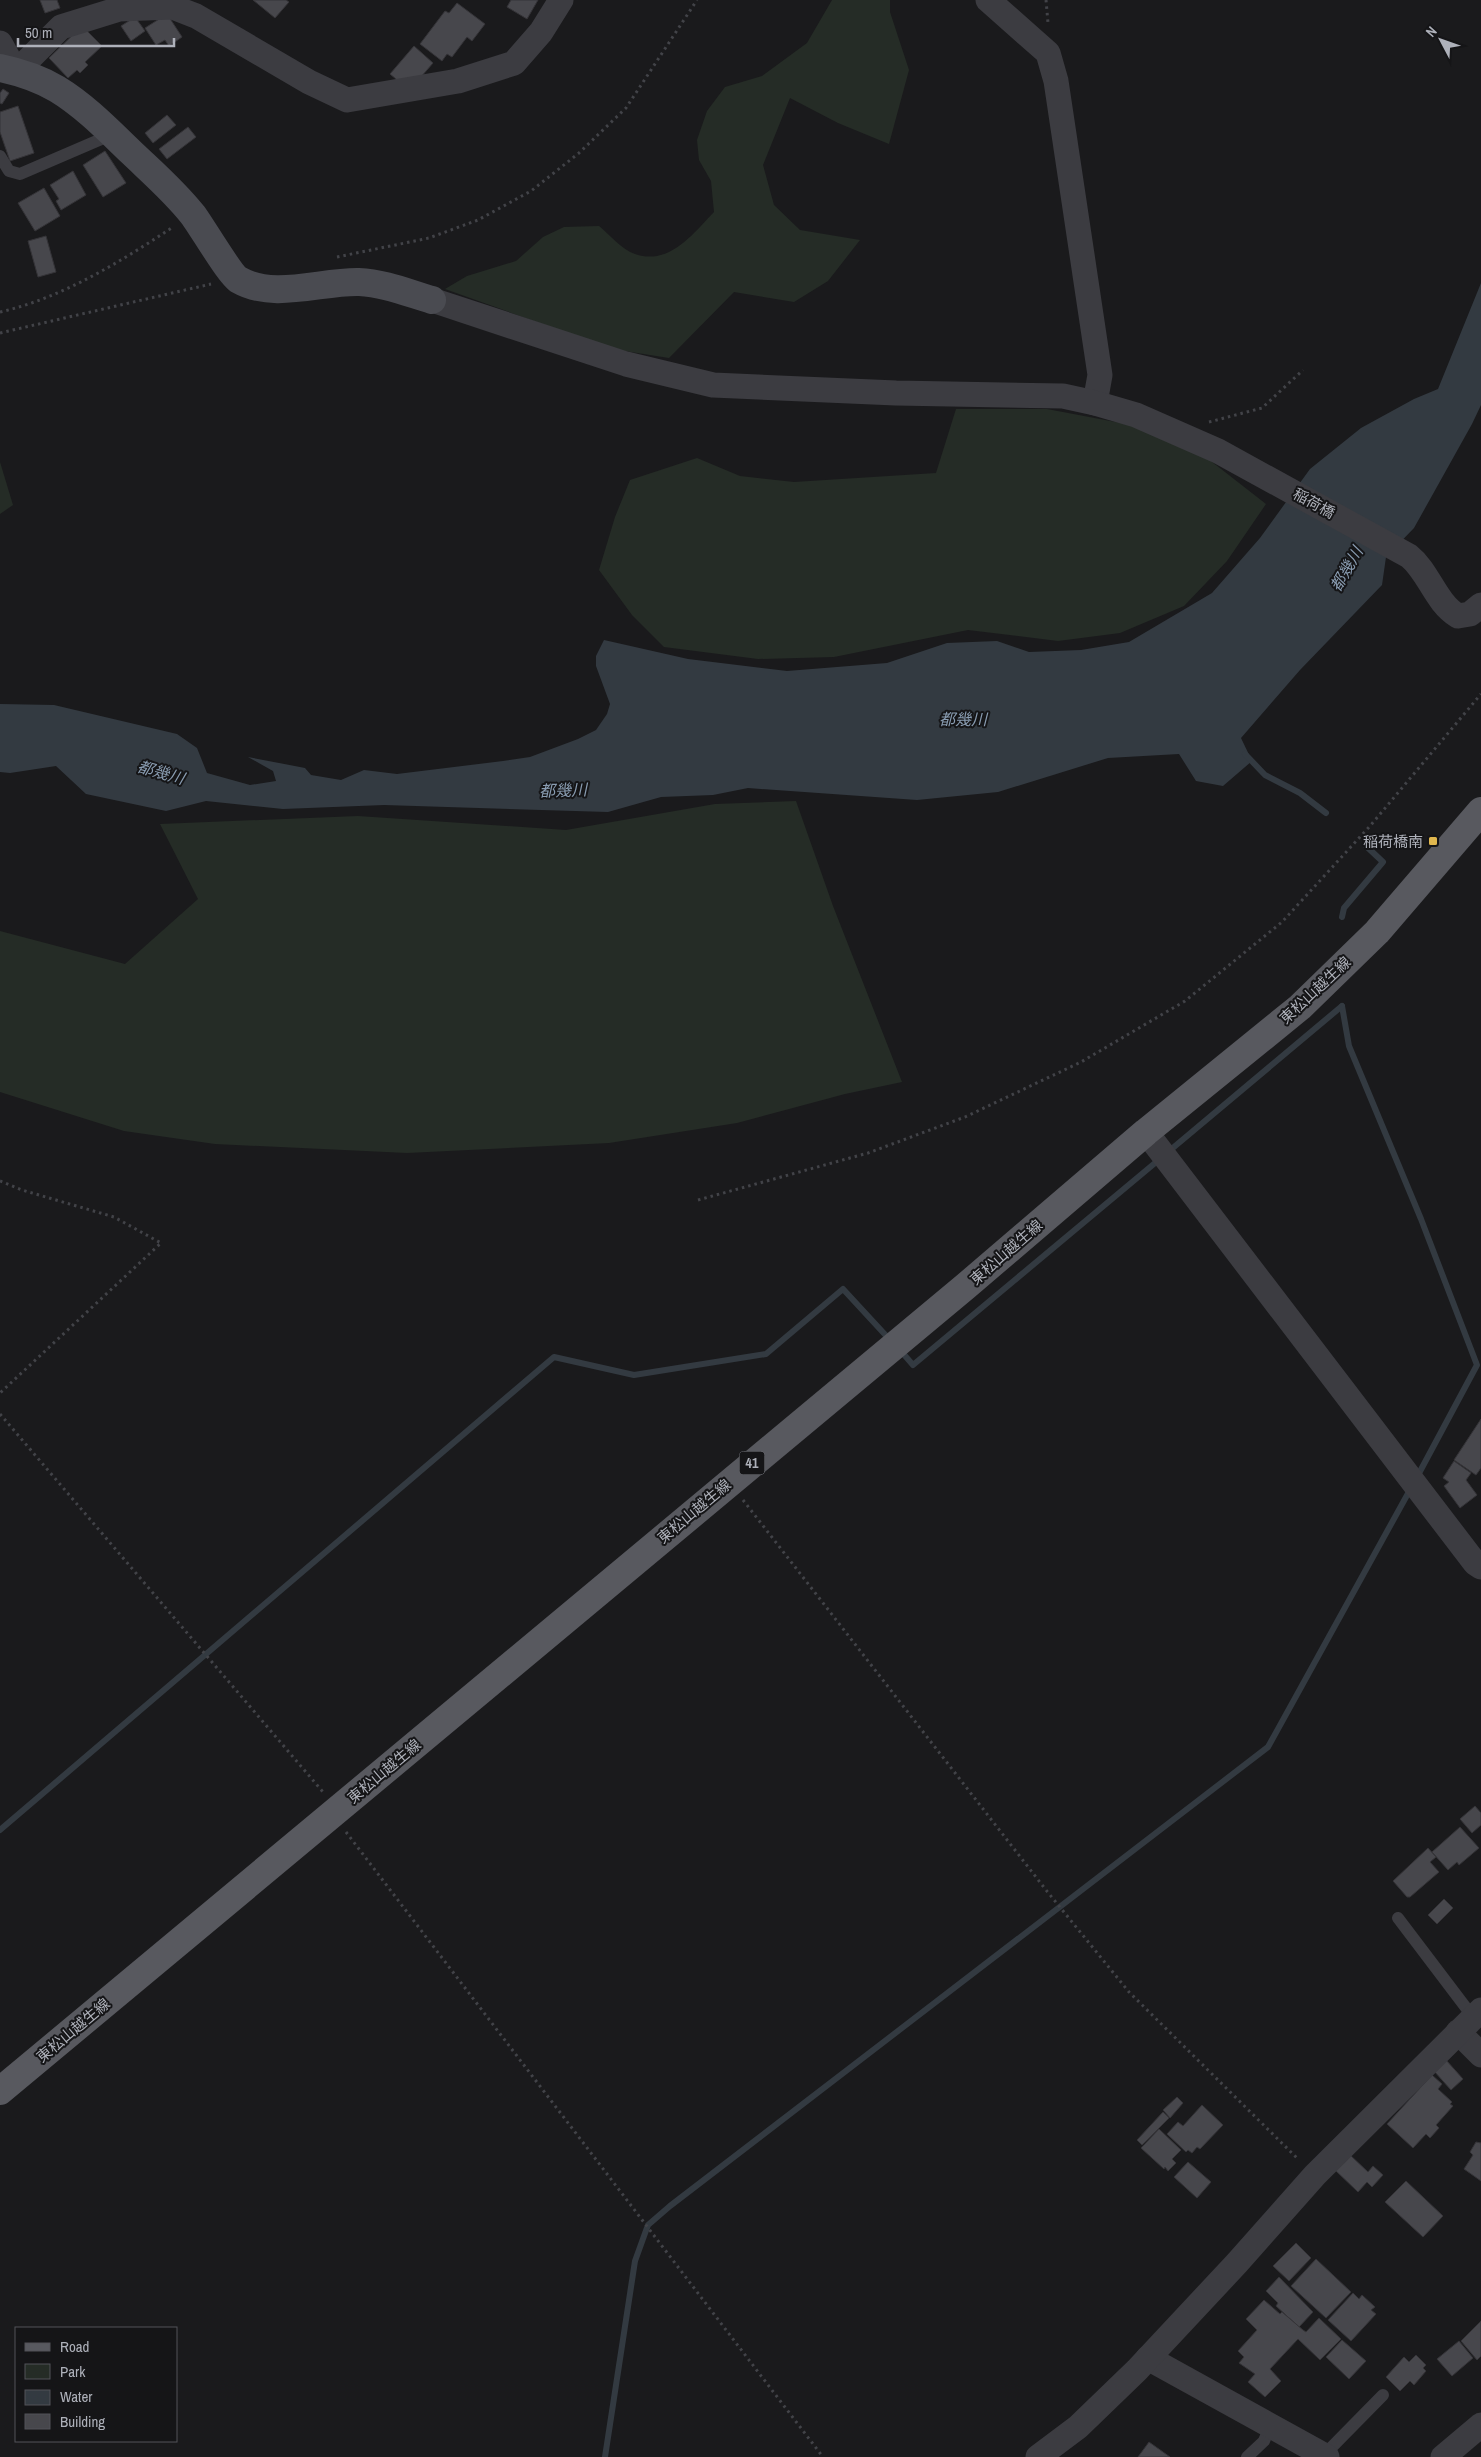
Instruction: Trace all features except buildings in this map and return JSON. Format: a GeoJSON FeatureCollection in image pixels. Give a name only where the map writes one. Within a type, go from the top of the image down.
{"type":"FeatureCollection","features":[{"type":"Feature","properties":{"kind":"main road","name":"東松山越生線"},"geometry":{"type":"LineString","coordinates":[[0,2091],[966,1286],[1146,1132],[1300,1007],[1377,932],[1481,811]]}},
{"type":"Feature","properties":{"kind":"street"},"geometry":{"type":"LineString","coordinates":[[8,70],[61,27],[119,9],[173,7],[196,16],[292,72],[346,100],[458,81],[514,63],[541,32],[561,0]]}},
{"type":"Feature","properties":{"kind":"street"},"geometry":{"type":"LineString","coordinates":[[988,0],[1048,53],[1056,81],[1100,375],[1095,403]]}},
{"type":"Feature","properties":{"kind":"street"},"geometry":{"type":"LineString","coordinates":[[0,44],[8,70]]}},
{"type":"Feature","properties":{"kind":"street"},"geometry":{"type":"LineString","coordinates":[[8,70],[56,89],[78,104],[113,134],[171,189],[237,278],[249,285],[270,288],[358,282],[378,284],[432,300]]}},
{"type":"Feature","properties":{"kind":"street","name":"稲荷橋"},"geometry":{"type":"LineString","coordinates":[[432,300],[626,364],[713,385],[896,394],[1063,396],[1095,403],[1136,416],[1218,451],[1409,556],[1427,575],[1444,604],[1451,612],[1458,616],[1465,616],[1481,604]]}},
{"type":"Feature","properties":{"kind":"street"},"geometry":{"type":"LineString","coordinates":[[1146,1132],[1475,1563],[1481,1567]]}},
{"type":"Feature","properties":{"kind":"street"},"geometry":{"type":"LineString","coordinates":[[1038,2457],[1078,2427],[1148,2358],[1315,2175],[1471,2020],[1481,2055]]}},
{"type":"Feature","properties":{"kind":"street"},"geometry":{"type":"LineString","coordinates":[[1148,2358],[1326,2456]]}},
{"type":"Feature","properties":{"kind":"street"},"geometry":{"type":"LineString","coordinates":[[1443,2457],[1481,2425]]}},
{"type":"Feature","properties":{"kind":"lane"},"geometry":{"type":"LineString","coordinates":[[0,156],[9,171],[20,174],[113,134]]}},
{"type":"Feature","properties":{"kind":"lane"},"geometry":{"type":"LineString","coordinates":[[1398,1918],[1471,2020]]}},
{"type":"Feature","properties":{"kind":"lane"},"geometry":{"type":"LineString","coordinates":[[1326,2456],[1383,2395]]}},
{"type":"Feature","properties":{"kind":"lane"},"geometry":{"type":"LineString","coordinates":[[1247,2457],[1264,2440],[1270,2426]]}},
{"type":"Feature","properties":{"kind":"path"},"geometry":{"type":"LineString","coordinates":[[333,258],[429,238],[478,220],[531,191],[579,153],[626,108],[697,0]]}},
{"type":"Feature","properties":{"kind":"path"},"geometry":{"type":"LineString","coordinates":[[0,312],[28,306],[69,287],[155,239],[192,215]]}},
{"type":"Feature","properties":{"kind":"path"},"geometry":{"type":"LineString","coordinates":[[0,333],[237,278]]}},
{"type":"Feature","properties":{"kind":"path"},"geometry":{"type":"LineString","coordinates":[[1174,432],[1262,408],[1303,370]]}},
{"type":"Feature","properties":{"kind":"path"},"geometry":{"type":"LineString","coordinates":[[698,1200],[868,1153],[965,1117],[1081,1062],[1185,1001],[1282,922],[1370,826],[1481,694]]}},
{"type":"Feature","properties":{"kind":"path"},"geometry":{"type":"LineString","coordinates":[[0,1181],[22,1190],[114,1217],[161,1243],[0,1392]]}},
{"type":"Feature","properties":{"kind":"path"},"geometry":{"type":"LineString","coordinates":[[0,1414],[322,1791],[344,1829],[823,2457]]}},
{"type":"Feature","properties":{"kind":"path"},"geometry":{"type":"LineString","coordinates":[[729,1482],[1046,1890],[1129,1992],[1315,2175]]}},
{"type":"Feature","properties":{"kind":"green space"},"geometry":{"type":"Polygon","coordinates":[[[832,0],[890,0],[890,12],[909,70],[889,144],[838,123],[790,98],[763,165],[774,205],[800,230],[860,240],[828,281],[794,302],[734,292],[669,358],[612,349],[445,289],[467,276],[516,261],[543,237],[564,227],[599,226],[625,249],[647,257],[659,256],[679,246],[698,230],[714,212],[711,181],[699,160],[697,140],[707,111],[725,87],[762,76],[807,43],[832,0]]]}},
{"type":"Feature","properties":{"kind":"green space"},"geometry":{"type":"Polygon","coordinates":[[[956,409],[1047,409],[1142,427],[1207,458],[1266,504],[1227,561],[1184,606],[1120,633],[1058,641],[968,630],[834,657],[758,659],[664,647],[632,615],[599,570],[615,517],[630,480],[697,458],[740,476],[794,482],[936,473],[956,409]]]}},
{"type":"Feature","properties":{"kind":"green space"},"geometry":{"type":"Polygon","coordinates":[[[0,462],[13,505],[0,514],[0,462]]]}},
{"type":"Feature","properties":{"kind":"green space"},"geometry":{"type":"Polygon","coordinates":[[[796,801],[833,906],[902,1082],[845,1094],[737,1123],[609,1143],[407,1153],[215,1144],[124,1131],[0,1092],[0,931],[125,964],[198,899],[160,824],[358,816],[566,830],[715,804],[796,801]]]}},
{"type":"Feature","properties":{"kind":"water","name":"都幾川"},"geometry":{"type":"Polygon","coordinates":[[[1481,283],[1481,405],[1472,424],[1414,528],[1386,557],[1382,585],[1300,670],[1241,738],[1252,761],[1223,786],[1196,781],[1179,754],[1108,758],[998,792],[917,800],[748,788],[713,795],[661,797],[608,812],[384,805],[283,809],[206,801],[166,811],[86,794],[56,766],[10,773],[0,772],[0,704],[54,705],[177,734],[197,748],[207,773],[250,785],[276,781],[273,771],[248,757],[305,768],[311,775],[341,780],[364,770],[397,774],[530,757],[578,739],[596,730],[607,714],[610,704],[596,666],[596,656],[604,640],[688,659],[787,671],[887,663],[947,643],[997,641],[1029,652],[1081,650],[1129,642],[1212,593],[1260,538],[1310,469],[1361,428],[1414,399],[1438,389],[1481,283]]]}},
{"type":"Feature","properties":{"kind":"waterway"},"geometry":{"type":"LineString","coordinates":[[1245,754],[1265,775],[1300,793],[1326,813]]}},
{"type":"Feature","properties":{"kind":"waterway"},"geometry":{"type":"LineString","coordinates":[[1342,917],[1344,908],[1383,862],[1366,846]]}},
{"type":"Feature","properties":{"kind":"waterway"},"geometry":{"type":"LineString","coordinates":[[1342,1006],[1349,1046],[1421,1219],[1477,1365],[1417,1477]]}},
{"type":"Feature","properties":{"kind":"waterway"},"geometry":{"type":"LineString","coordinates":[[1168,1152],[1342,1006]]}},
{"type":"Feature","properties":{"kind":"waterway"},"geometry":{"type":"LineString","coordinates":[[900,1350],[913,1365],[1161,1158]]}},
{"type":"Feature","properties":{"kind":"waterway"},"geometry":{"type":"LineString","coordinates":[[0,1830],[554,1357],[634,1375],[766,1354],[843,1289],[891,1341]]}},
{"type":"Feature","properties":{"kind":"waterway"},"geometry":{"type":"LineString","coordinates":[[605,2457],[635,2261],[648,2225],[670,2206],[1268,1747],[1411,1488]]}},
{"type":"Feature","properties":{"kind":"place","name":"稲荷橋南"},"geometry":{"type":"Point","coordinates":[1433,841]}}]}
